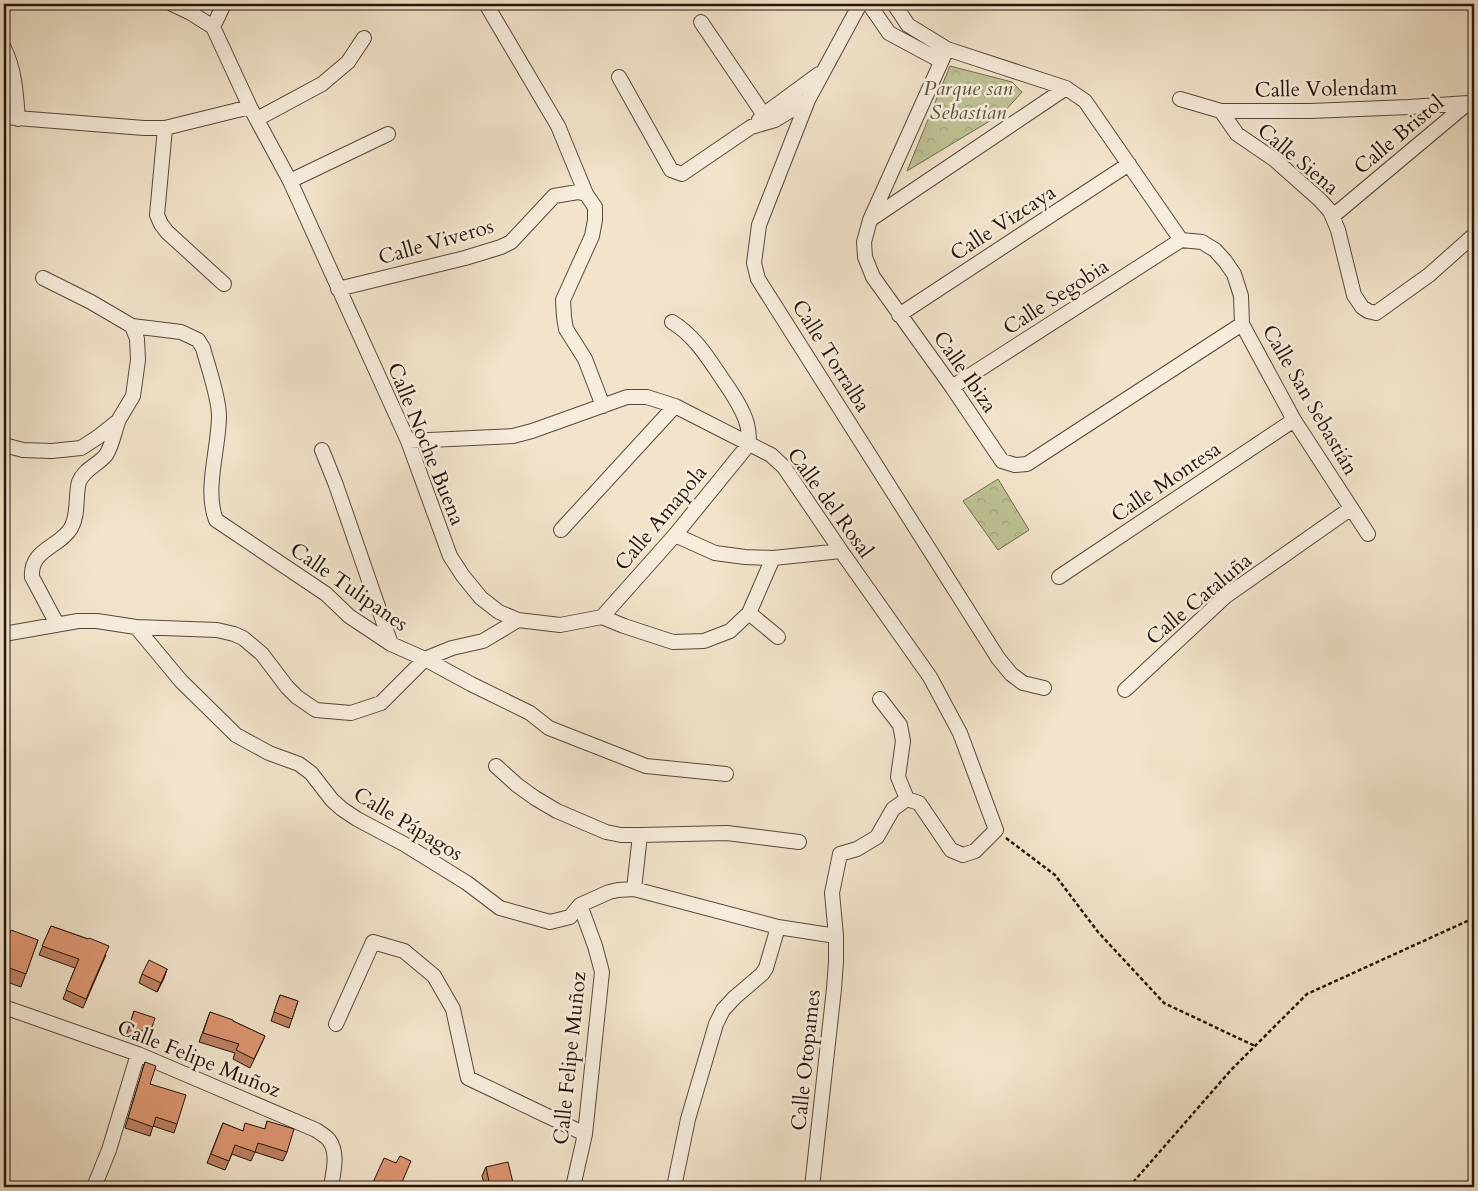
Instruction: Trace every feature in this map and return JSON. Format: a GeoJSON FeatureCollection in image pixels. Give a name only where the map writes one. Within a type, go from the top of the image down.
{"type":"FeatureCollection","features":[{"type":"Feature","properties":{"kind":"street"},"geometry":{"type":"LineString","coordinates":[[172,4],[213,27],[224,4]]}},
{"type":"Feature","properties":{"kind":"street"},"geometry":{"type":"LineString","coordinates":[[486,4],[558,126],[586,194],[594,207],[596,220],[592,236],[563,300],[566,329],[585,359],[603,406]]}},
{"type":"Feature","properties":{"kind":"street","name":"Calle Torralba"},"geometry":{"type":"LineString","coordinates":[[860,4],[808,100],[759,225],[754,263],[758,279],[998,658],[1011,674],[1022,683],[1044,688]]}},
{"type":"Feature","properties":{"kind":"street"},"geometry":{"type":"LineString","coordinates":[[870,4],[889,32],[944,55],[1066,88],[1086,101],[1181,240]]}},
{"type":"Feature","properties":{"kind":"street"},"geometry":{"type":"LineString","coordinates":[[894,4],[908,25],[944,55]]}},
{"type":"Feature","properties":{"kind":"street"},"geometry":{"type":"LineString","coordinates":[[701,22],[764,115]]}},
{"type":"Feature","properties":{"kind":"street","name":"Calle Noche Buena"},"geometry":{"type":"LineString","coordinates":[[213,27],[253,113],[290,181],[408,441],[450,556],[463,576],[481,598],[499,612],[518,620],[560,625],[602,617]]}},
{"type":"Feature","properties":{"kind":"street"},"geometry":{"type":"LineString","coordinates":[[4,117],[165,128],[253,113],[322,84],[348,62],[364,38]]}},
{"type":"Feature","properties":{"kind":"street"},"geometry":{"type":"LineString","coordinates":[[4,48],[14,80],[18,119]]}},
{"type":"Feature","properties":{"kind":"street","name":"Calle Ibiza"},"geometry":{"type":"LineString","coordinates":[[944,55],[870,220],[864,242],[865,257],[873,277],[952,387],[1002,461],[1011,465],[1021,466],[1027,464],[1242,324]]}},
{"type":"Feature","properties":{"kind":"street"},"geometry":{"type":"LineString","coordinates":[[619,78],[671,170],[678,174],[684,174],[751,127],[764,115],[822,72]]}},
{"type":"Feature","properties":{"kind":"street"},"geometry":{"type":"LineString","coordinates":[[870,220],[1066,88]]}},
{"type":"Feature","properties":{"kind":"street","name":"Calle Volendam"},"geometry":{"type":"LineString","coordinates":[[1180,99],[1221,111],[1330,110],[1471,102]]}},
{"type":"Feature","properties":{"kind":"street"},"geometry":{"type":"LineString","coordinates":[[751,127],[775,120],[808,100]]}},
{"type":"Feature","properties":{"kind":"street","name":"Calle Bristol"},"geometry":{"type":"LineString","coordinates":[[1333,216],[1471,102]]}},
{"type":"Feature","properties":{"kind":"street","name":"Calle Siena"},"geometry":{"type":"LineString","coordinates":[[1221,111],[1237,134],[1275,160],[1320,200],[1333,216],[1354,296],[1362,307],[1368,311],[1376,313],[1429,275],[1474,235]]}},
{"type":"Feature","properties":{"kind":"street"},"geometry":{"type":"LineString","coordinates":[[165,128],[157,215],[167,232],[224,284]]}},
{"type":"Feature","properties":{"kind":"street"},"geometry":{"type":"LineString","coordinates":[[290,181],[388,134]]}},
{"type":"Feature","properties":{"kind":"street","name":"Calle Vizcaya"},"geometry":{"type":"LineString","coordinates":[[900,315],[1129,164]]}},
{"type":"Feature","properties":{"kind":"street","name":"Calle Viveros"},"geometry":{"type":"LineString","coordinates":[[338,289],[465,258],[501,247],[511,242],[554,196],[578,192],[586,194]]}},
{"type":"Feature","properties":{"kind":"street","name":"Calle San Sebastián"},"geometry":{"type":"LineString","coordinates":[[1181,240],[1202,242],[1215,250],[1234,274],[1241,296],[1242,324],[1294,420],[1368,534]]}},
{"type":"Feature","properties":{"kind":"street","name":"Calle Segobia"},"geometry":{"type":"LineString","coordinates":[[952,387],[1181,240]]}},
{"type":"Feature","properties":{"kind":"street","name":"Calle Tulipanes"},"geometry":{"type":"LineString","coordinates":[[43,278],[92,302],[132,326],[181,332],[198,340],[203,348],[219,416],[212,493],[212,511],[216,520],[326,594],[350,616],[391,644],[425,659],[530,713],[549,728],[646,766],[726,774]]}},
{"type":"Feature","properties":{"kind":"street"},"geometry":{"type":"LineString","coordinates":[[672,322],[702,348],[730,390],[744,414],[749,444]]}},
{"type":"Feature","properties":{"kind":"street"},"geometry":{"type":"LineString","coordinates":[[56,624],[32,577],[32,570],[34,563],[40,555],[71,528],[76,512],[79,483],[83,475],[106,456],[118,421],[132,396],[138,360],[137,339],[132,326]]}},
{"type":"Feature","properties":{"kind":"street","name":"Calle del Rosal"},"geometry":{"type":"LineString","coordinates":[[408,441],[513,436],[627,397],[647,397],[675,406],[771,454],[784,467],[930,678],[960,733],[996,830]]}},
{"type":"Feature","properties":{"kind":"street"},"geometry":{"type":"LineString","coordinates":[[561,530],[675,406]]}},
{"type":"Feature","properties":{"kind":"street","name":"Calle Montesa"},"geometry":{"type":"LineString","coordinates":[[1059,577],[1294,420]]}},
{"type":"Feature","properties":{"kind":"street"},"geometry":{"type":"LineString","coordinates":[[4,445],[23,450],[52,451],[81,448],[98,438],[118,421]]}},
{"type":"Feature","properties":{"kind":"street","name":"Calle Amapola"},"geometry":{"type":"LineString","coordinates":[[602,617],[675,535],[749,444]]}},
{"type":"Feature","properties":{"kind":"street"},"geometry":{"type":"LineString","coordinates":[[322,450],[391,644]]}},
{"type":"Feature","properties":{"kind":"street","name":"Calle Cataluña"},"geometry":{"type":"LineString","coordinates":[[1125,690],[1226,596],[1350,509]]}},
{"type":"Feature","properties":{"kind":"street"},"geometry":{"type":"LineString","coordinates":[[675,535],[715,553],[745,557],[773,558],[841,551]]}},
{"type":"Feature","properties":{"kind":"street"},"geometry":{"type":"LineString","coordinates":[[602,617],[673,642],[704,641],[730,631],[749,613],[773,558]]}},
{"type":"Feature","properties":{"kind":"street"},"geometry":{"type":"LineString","coordinates":[[749,613],[778,638]]}},
{"type":"Feature","properties":{"kind":"street"},"geometry":{"type":"LineString","coordinates":[[4,634],[88,620],[136,627],[217,630],[243,638],[262,654],[297,697],[316,710],[351,713],[382,703],[425,659],[452,648],[483,641],[518,620]]}},
{"type":"Feature","properties":{"kind":"street","name":"Calle Pápagos"},"geometry":{"type":"LineString","coordinates":[[136,627],[181,681],[236,734],[269,753],[299,764],[311,773],[332,800],[342,809],[459,878],[500,908],[550,922],[570,917],[580,905],[618,890],[634,889],[778,927],[836,936]]}},
{"type":"Feature","properties":{"kind":"street"},"geometry":{"type":"LineString","coordinates":[[880,699],[900,725],[903,742],[898,777],[907,799],[919,803],[951,850],[963,855],[975,851],[996,830]]}},
{"type":"Feature","properties":{"kind":"street"},"geometry":{"type":"LineString","coordinates":[[496,766],[517,785],[557,811],[606,832],[621,835],[727,833],[800,842]]}},
{"type":"Feature","properties":{"kind":"street","name":"Calle Otopames"},"geometry":{"type":"LineString","coordinates":[[812,1187],[834,989],[836,936],[832,893],[840,854],[857,849],[877,837],[893,809],[907,799]]}},
{"type":"Feature","properties":{"kind":"street"},"geometry":{"type":"LineString","coordinates":[[634,889],[640,835]]}},
{"type":"Feature","properties":{"kind":"street","name":"Calle Felipe Muñoz"},"geometry":{"type":"LineString","coordinates":[[573,1187],[585,1134],[602,972],[580,905]]}},
{"type":"Feature","properties":{"kind":"street"},"geometry":{"type":"LineString","coordinates":[[674,1187],[688,1119],[716,1024],[734,998],[762,974],[766,968],[778,927]]}},
{"type":"Feature","properties":{"kind":"street"},"geometry":{"type":"LineString","coordinates":[[336,1024],[373,942],[404,951],[434,976],[453,1009],[468,1078],[585,1134]]}},
{"type":"Feature","properties":{"kind":"street","name":"Calle Felipe Muñoz"},"geometry":{"type":"LineString","coordinates":[[4,1007],[138,1054],[316,1130],[329,1140],[333,1149],[335,1161],[331,1187]]}},
{"type":"Feature","properties":{"kind":"street"},"geometry":{"type":"LineString","coordinates":[[94,1187],[109,1150],[138,1054]]}},
{"type":"Feature","properties":{"kind":"path"},"geometry":{"type":"LineString","coordinates":[[996,830],[1055,875],[1098,932],[1164,1003],[1255,1046]]}},
{"type":"Feature","properties":{"kind":"path"},"geometry":{"type":"LineString","coordinates":[[1129,1187],[1231,1070],[1307,994],[1474,918]]}},
{"type":"Feature","properties":{"kind":"green space","name":"Parque san Sebastian"},"geometry":{"type":"Polygon","coordinates":[[[950,66],[1012,82],[1022,92],[1003,113],[907,171],[950,66]]]}},
{"type":"Feature","properties":{"kind":"green space"},"geometry":{"type":"Polygon","coordinates":[[[998,479],[1029,530],[998,550],[963,501],[998,479]]]}},
{"type":"Feature","properties":{"kind":"building"},"geometry":{"type":"Polygon","coordinates":[[[51,926],[109,946],[86,999],[66,990],[79,959],[42,946],[51,926]]]}},
{"type":"Feature","properties":{"kind":"building"},"geometry":{"type":"Polygon","coordinates":[[[11,930],[38,940],[26,974],[4,966],[4,949],[11,930]]]}},
{"type":"Feature","properties":{"kind":"building"},"geometry":{"type":"Polygon","coordinates":[[[149,960],[167,969],[161,983],[142,974],[149,960]]]}},
{"type":"Feature","properties":{"kind":"building"},"geometry":{"type":"Polygon","coordinates":[[[280,995],[298,1001],[292,1019],[274,1012],[280,995]]]}},
{"type":"Feature","properties":{"kind":"building"},"geometry":{"type":"Polygon","coordinates":[[[134,1011],[155,1018],[150,1033],[129,1027],[134,1011]]]}},
{"type":"Feature","properties":{"kind":"building"},"geometry":{"type":"Polygon","coordinates":[[[210,1012],[233,1020],[265,1036],[254,1059],[236,1050],[239,1044],[203,1033],[210,1012]]]}},
{"type":"Feature","properties":{"kind":"building"},"geometry":{"type":"Polygon","coordinates":[[[145,1062],[156,1066],[150,1084],[186,1095],[177,1124],[156,1117],[153,1127],[128,1118],[145,1062]]]}},
{"type":"Feature","properties":{"kind":"building"},"geometry":{"type":"Polygon","coordinates":[[[267,1121],[294,1129],[287,1152],[258,1143],[255,1152],[235,1145],[229,1161],[211,1154],[223,1123],[243,1131],[245,1123],[265,1129],[267,1121]]]}},
{"type":"Feature","properties":{"kind":"building"},"geometry":{"type":"Polygon","coordinates":[[[400,1156],[411,1161],[400,1187],[371,1187],[384,1158],[396,1163],[400,1156]]]}},
{"type":"Feature","properties":{"kind":"building"},"geometry":{"type":"Polygon","coordinates":[[[508,1162],[514,1187],[490,1187],[486,1167],[508,1162]]]}}]}
